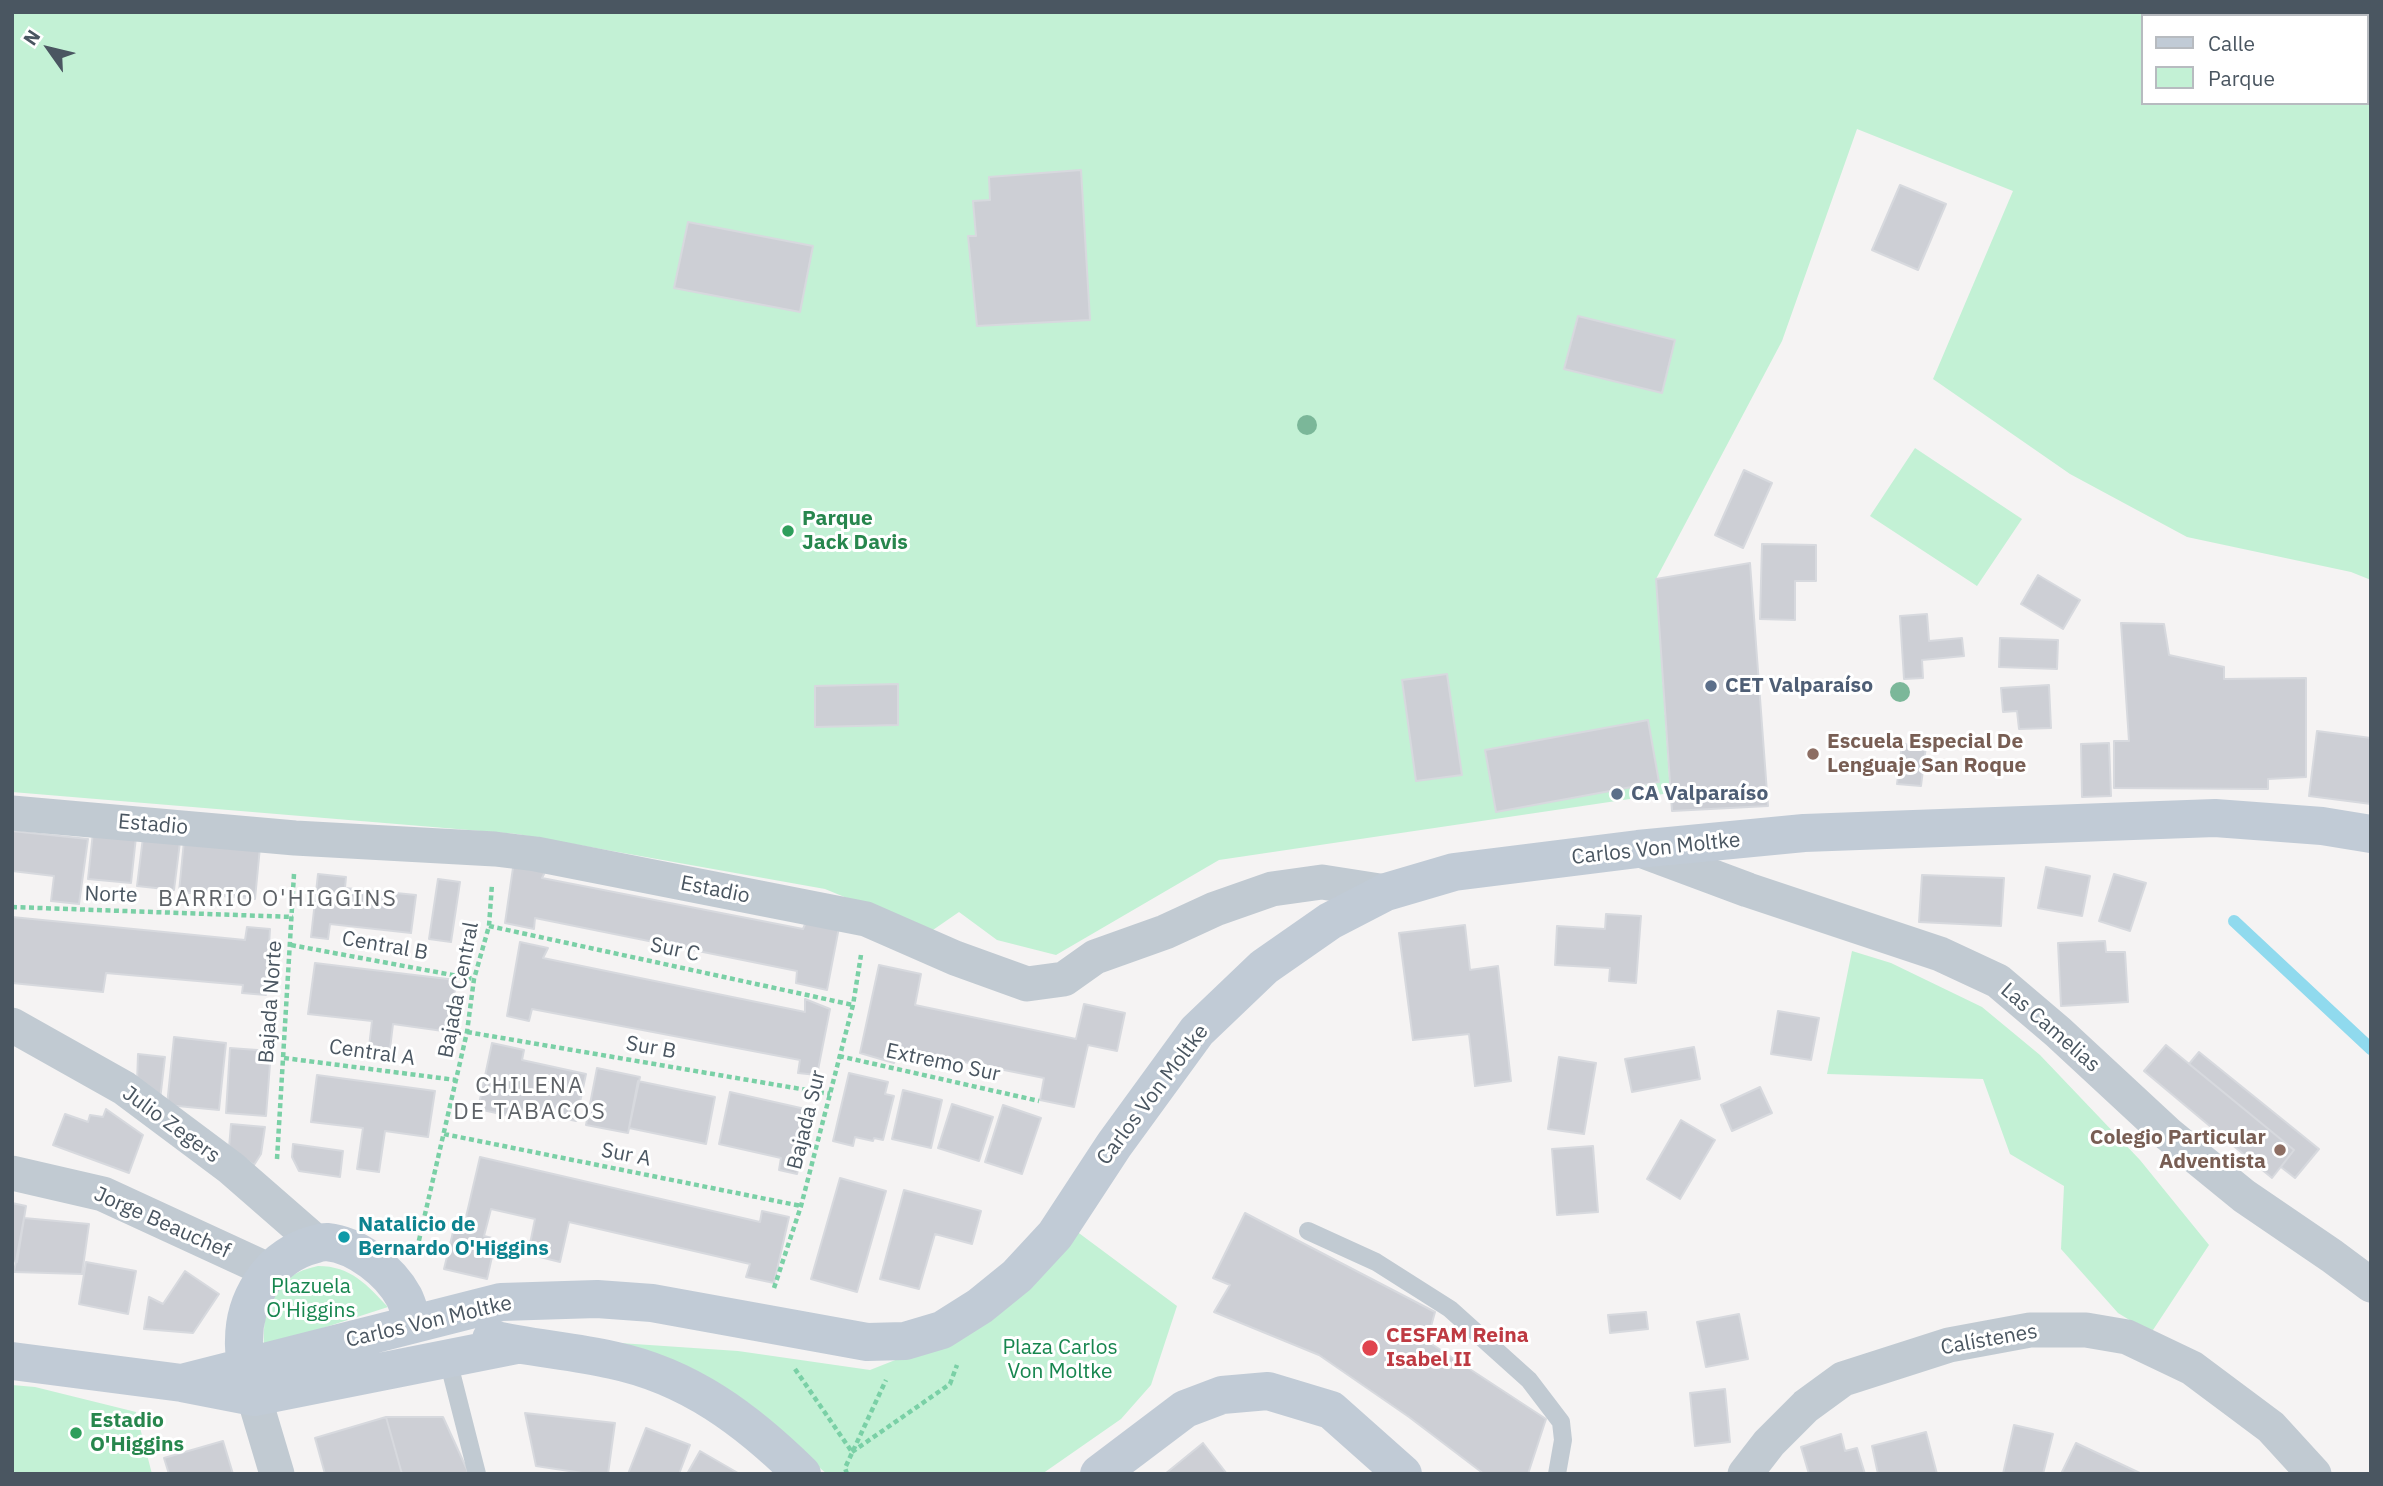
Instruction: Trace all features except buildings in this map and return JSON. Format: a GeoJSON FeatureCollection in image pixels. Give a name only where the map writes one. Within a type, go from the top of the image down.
{"type":"FeatureCollection","features":[{"type":"Feature","properties":{"kind":"main road","name":"Carlos Von Moltke"},"geometry":{"type":"LineString","coordinates":[[12,1361],[181,1383],[250,1383],[429,1328],[501,1302],[597,1298],[652,1303],[867,1342],[905,1341],[942,1330],[980,1306],[1017,1276],[1055,1235],[1114,1145],[1197,1031],[1264,967],[1330,921],[1385,892],[1454,872],[1639,849],[1804,834],[2215,818],[2322,826],[2371,834]]}},
{"type":"Feature","properties":{"kind":"main road"},"geometry":{"type":"LineString","coordinates":[[429,1328],[340,1381],[250,1383],[244,1340],[247,1317],[260,1284],[286,1256],[317,1243],[327,1242],[346,1247],[365,1257],[388,1276],[429,1328],[613,1360],[672,1378],[729,1410],[776,1448],[802,1474]]}},
{"type":"Feature","properties":{"kind":"main road"},"geometry":{"type":"LineString","coordinates":[[1103,1473],[1185,1409],[1222,1395],[1268,1391],[1331,1410],[1403,1474]]}},
{"type":"Feature","properties":{"kind":"street","name":"Estadio"},"geometry":{"type":"LineString","coordinates":[[12,813],[295,838],[495,849],[536,854],[866,919],[955,958],[1027,984],[1064,979],[1095,957],[1272,889],[1322,882],[1385,892]]}},
{"type":"Feature","properties":{"kind":"street","name":"Las Camelias"},"geometry":{"type":"LineString","coordinates":[[1639,849],[1748,890],[1940,954],[1998,981],[2058,1032],[2168,1134],[2244,1196],[2371,1285]]}},
{"type":"Feature","properties":{"kind":"street","name":"Julio Zegers"},"geometry":{"type":"LineString","coordinates":[[12,1025],[124,1088],[231,1168],[317,1243]]}},
{"type":"Feature","properties":{"kind":"street","name":"Jorge Beauchef"},"geometry":{"type":"LineString","coordinates":[[12,1173],[103,1194],[270,1271]]}},
{"type":"Feature","properties":{"kind":"street","name":"Calístenes"},"geometry":{"type":"LineString","coordinates":[[1745,1474],[1769,1443],[1806,1406],[1843,1379],[1949,1345],[2030,1330],[2086,1330],[2127,1337],[2192,1368],[2272,1427],[2314,1474]]}},
{"type":"Feature","properties":{"kind":"street"},"geometry":{"type":"LineString","coordinates":[[250,1383],[277,1474]]}},
{"type":"Feature","properties":{"kind":"lane"},"geometry":{"type":"LineString","coordinates":[[1308,1231],[1376,1262],[1450,1310],[1529,1380],[1561,1422],[1563,1440],[1558,1474]]}},
{"type":"Feature","properties":{"kind":"lane"},"geometry":{"type":"LineString","coordinates":[[429,1328],[477,1474]]}},
{"type":"Feature","properties":{"kind":"path","name":"Bajada Norte"},"geometry":{"type":"LineString","coordinates":[[277,1168],[293,917],[295,838]]}},
{"type":"Feature","properties":{"kind":"path","name":"Bajada Central"},"geometry":{"type":"LineString","coordinates":[[429,1328],[444,1134],[467,1032],[474,979],[489,926],[495,849]]}},
{"type":"Feature","properties":{"kind":"path","name":"Norte"},"geometry":{"type":"LineString","coordinates":[[12,907],[293,917]]}},
{"type":"Feature","properties":{"kind":"path","name":"Bajada Sur"},"geometry":{"type":"LineString","coordinates":[[763,1324],[801,1206],[853,1006],[866,919]]}},
{"type":"Feature","properties":{"kind":"path","name":"Sur C"},"geometry":{"type":"LineString","coordinates":[[489,926],[853,1006]]}},
{"type":"Feature","properties":{"kind":"path","name":"Central B"},"geometry":{"type":"LineString","coordinates":[[290,945],[474,979]]}},
{"type":"Feature","properties":{"kind":"path","name":"Sur B"},"geometry":{"type":"LineString","coordinates":[[467,1032],[830,1094]]}},
{"type":"Feature","properties":{"kind":"path","name":"Extremo Sur"},"geometry":{"type":"LineString","coordinates":[[839,1056],[1039,1101]]}},
{"type":"Feature","properties":{"kind":"path","name":"Central A"},"geometry":{"type":"LineString","coordinates":[[284,1058],[456,1080]]}},
{"type":"Feature","properties":{"kind":"path","name":"Sur A"},"geometry":{"type":"LineString","coordinates":[[444,1134],[801,1206]]}},
{"type":"Feature","properties":{"kind":"path"},"geometry":{"type":"LineString","coordinates":[[852,1452],[950,1384],[980,1306]]}},
{"type":"Feature","properties":{"kind":"path"},"geometry":{"type":"LineString","coordinates":[[763,1324],[852,1452]]}},
{"type":"Feature","properties":{"kind":"path"},"geometry":{"type":"LineString","coordinates":[[846,1474],[845,1468],[852,1452],[905,1341]]}},
{"type":"Feature","properties":{"kind":"green space","name":"Parque Jack Davis"},"geometry":{"type":"Polygon","coordinates":[[[12,12],[2371,12],[2371,580],[2351,572],[2187,537],[2070,474],[1933,379],[2013,191],[1857,129],[1782,341],[1656,579],[1670,793],[1219,860],[1056,955],[997,940],[959,912],[930,932],[825,889],[517,834],[12,792],[12,12]]]}},
{"type":"Feature","properties":{"kind":"green space"},"geometry":{"type":"Polygon","coordinates":[[[1915,448],[2022,519],[1977,586],[1870,516],[1915,448]]]}},
{"type":"Feature","properties":{"kind":"green space"},"geometry":{"type":"Polygon","coordinates":[[[1852,951],[1891,963],[1982,1007],[2040,1055],[2140,1160],[2209,1245],[2151,1333],[2118,1313],[2061,1249],[2064,1186],[2010,1154],[1983,1079],[1827,1074],[1852,951]]]}},
{"type":"Feature","properties":{"kind":"green space","name":"Plaza Carlos Von Moltke"},"geometry":{"type":"Polygon","coordinates":[[[1064,1222],[1177,1306],[1151,1385],[1121,1419],[1042,1474],[827,1474],[750,1409],[605,1342],[738,1351],[870,1370],[951,1338],[1064,1222]]]}},
{"type":"Feature","properties":{"kind":"green space","name":"Plazuela O'Higgins"},"geometry":{"type":"Polygon","coordinates":[[[318,1266],[340,1269],[358,1278],[388,1307],[264,1347],[265,1318],[274,1294],[291,1277],[318,1266]]]}},
{"type":"Feature","properties":{"kind":"green space","name":"Estadio O'Higgins"},"geometry":{"type":"Polygon","coordinates":[[[12,1385],[35,1387],[136,1412],[152,1474],[12,1474],[12,1385]]]}},
{"type":"Feature","properties":{"kind":"waterway"},"geometry":{"type":"LineString","coordinates":[[2234,921],[2371,1049]]}},
{"type":"Feature","properties":{"kind":"place","name":"Parque Jack Davis"},"geometry":{"type":"Point","coordinates":[788,531]}},
{"type":"Feature","properties":{"kind":"place","name":"CET Valparaíso"},"geometry":{"type":"Point","coordinates":[1711,686]}},
{"type":"Feature","properties":{"kind":"place","name":"Escuela Especial De Lenguaje San Roque"},"geometry":{"type":"Point","coordinates":[1813,754]}},
{"type":"Feature","properties":{"kind":"place","name":"CA Valparaíso"},"geometry":{"type":"Point","coordinates":[1617,794]}},
{"type":"Feature","properties":{"kind":"place","name":"Colegio Particular Adventista"},"geometry":{"type":"Point","coordinates":[2280,1150]}},
{"type":"Feature","properties":{"kind":"place","name":"Natalicio de Bernardo O'Higgins"},"geometry":{"type":"Point","coordinates":[344,1237]}},
{"type":"Feature","properties":{"kind":"place","name":"CESFAM Reina Isabel II"},"geometry":{"type":"Point","coordinates":[1370,1348]}},
{"type":"Feature","properties":{"kind":"place","name":"Estadio O'Higgins"},"geometry":{"type":"Point","coordinates":[76,1433]}},
{"type":"Feature","properties":{"kind":"district","name":"BARRIO O'HIGGINS"},"geometry":{"type":"Point","coordinates":[278,899]}},
{"type":"Feature","properties":{"kind":"district","name":"CHILENA DE TABACOS"},"geometry":{"type":"Point","coordinates":[530,1099]}}]}
